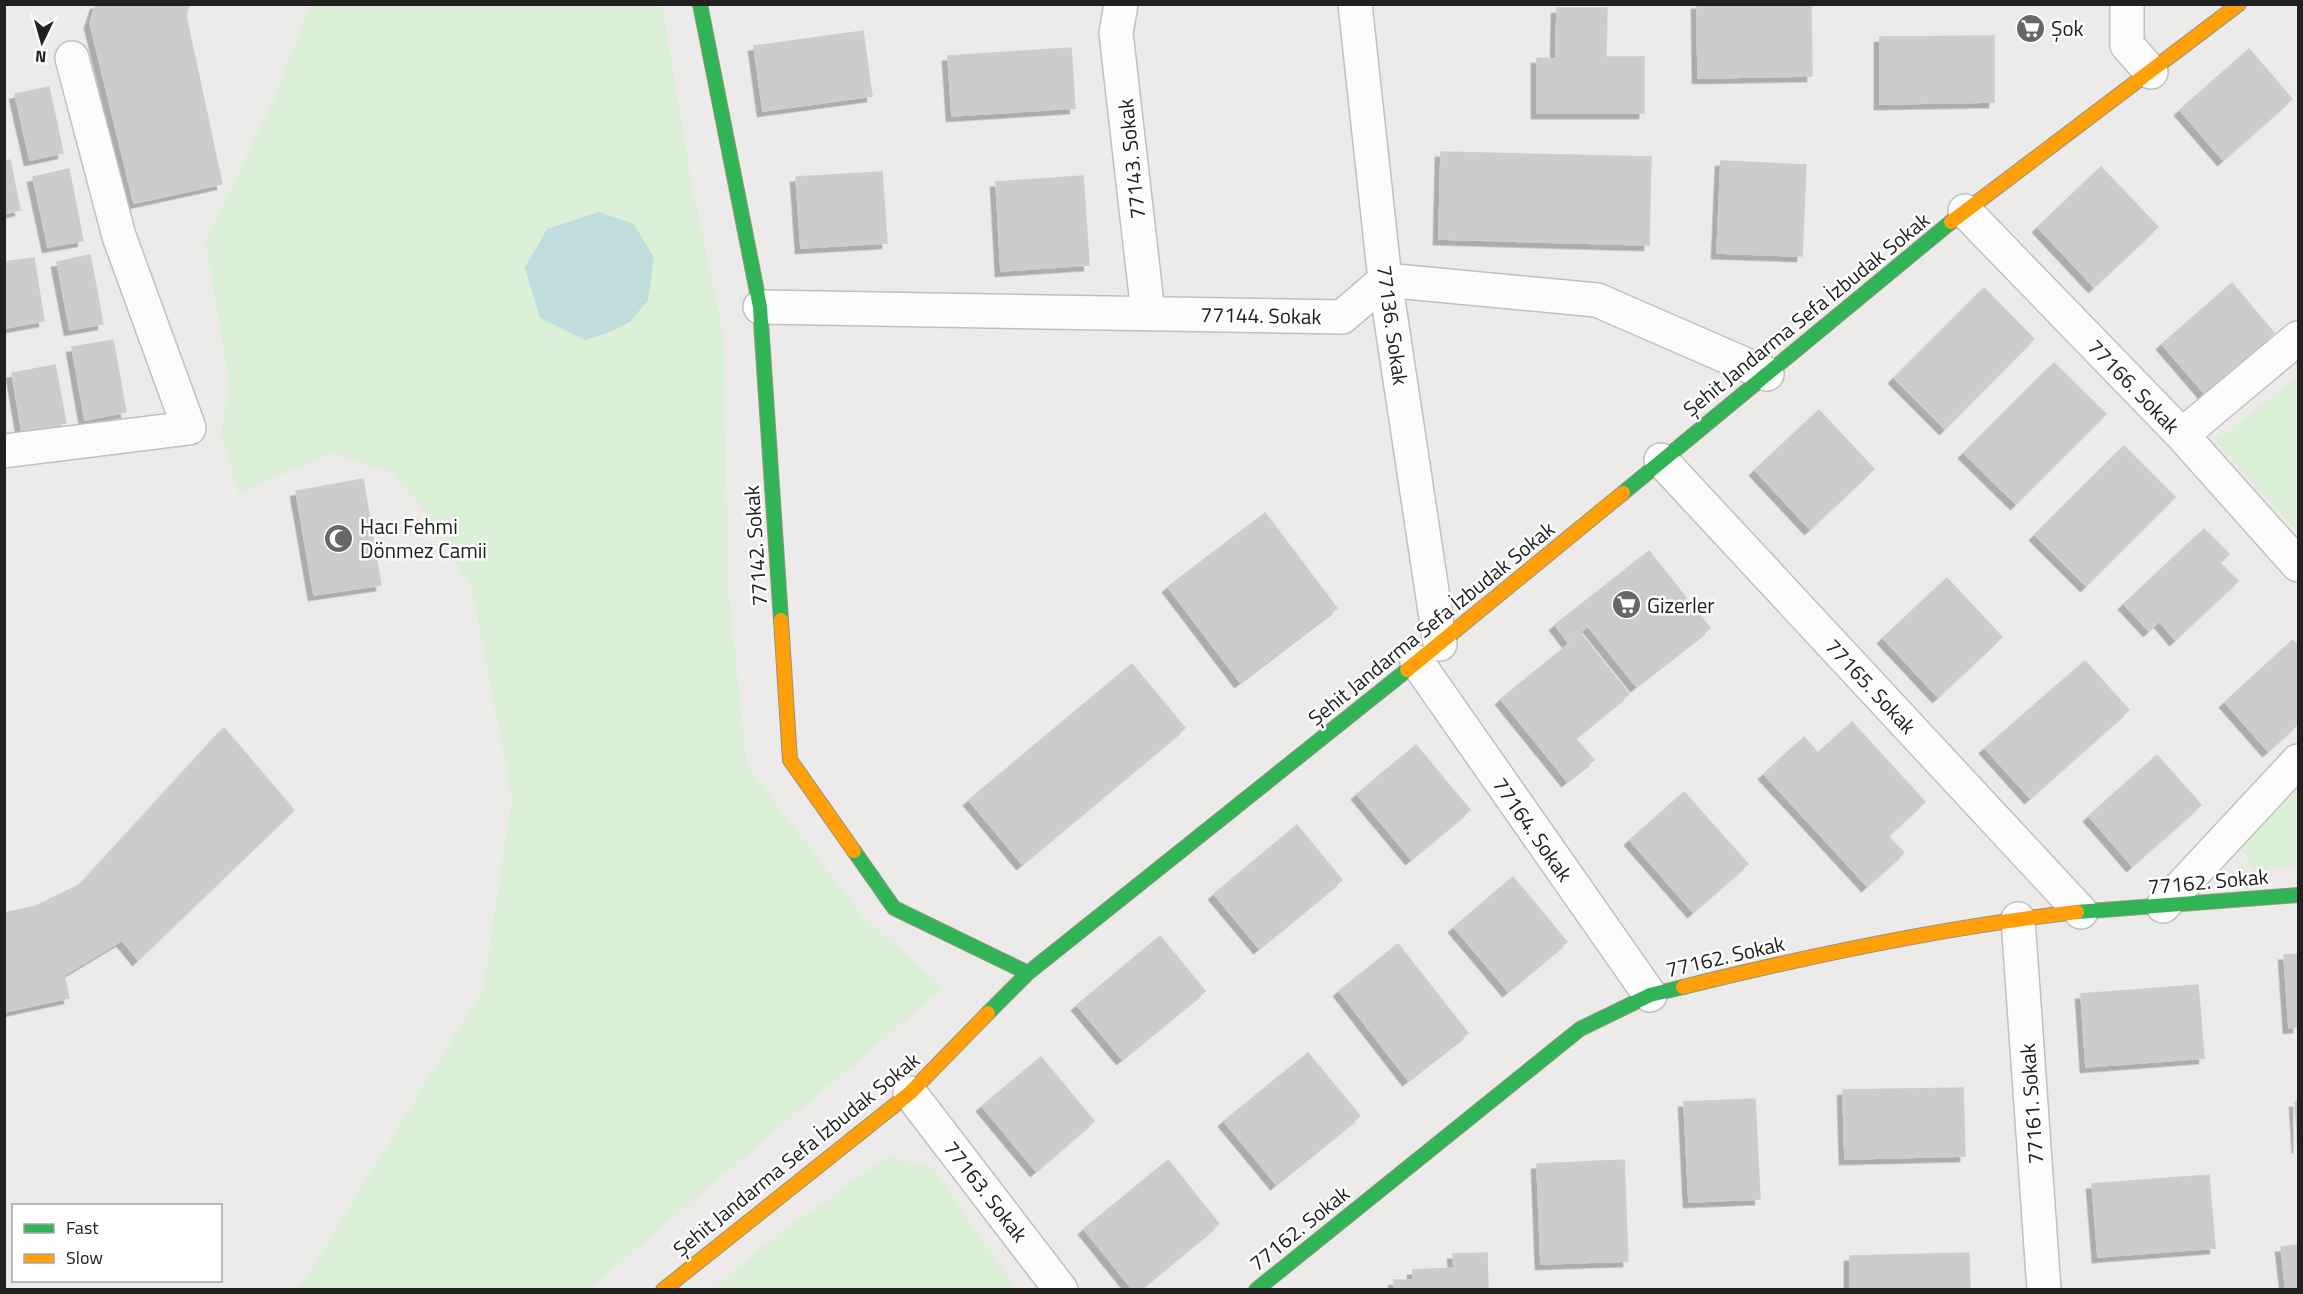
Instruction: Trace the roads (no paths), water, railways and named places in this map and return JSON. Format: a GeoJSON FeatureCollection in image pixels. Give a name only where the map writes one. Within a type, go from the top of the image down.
{"type":"FeatureCollection","features":[{"type":"Feature","properties":{"kind":"street","name":"77142. Sokak"},"geometry":{"type":"LineString","coordinates":[[700,4],[760,307],[790,760],[894,908],[1028,973]]}},
{"type":"Feature","properties":{"kind":"street","name":"77143. Sokak"},"geometry":{"type":"LineString","coordinates":[[1121,4],[1116,33],[1148,314]]}},
{"type":"Feature","properties":{"kind":"street","name":"77136. Sokak"},"geometry":{"type":"LineString","coordinates":[[1355,4],[1429,653]]}},
{"type":"Feature","properties":{"kind":"street"},"geometry":{"type":"LineString","coordinates":[[2127,4],[2127,45],[2151,72]]}},
{"type":"Feature","properties":{"kind":"street","name":"Şehit Jandarma Sefa İzbudak Sokak"},"geometry":{"type":"LineString","coordinates":[[663,1290],[910,1094],[1028,973],[1429,653],[1965,211],[2240,4]]}},
{"type":"Feature","properties":{"kind":"street"},"geometry":{"type":"LineString","coordinates":[[5,448],[189,428],[120,236],[72,58]]}},
{"type":"Feature","properties":{"kind":"street","name":"77166. Sokak"},"geometry":{"type":"LineString","coordinates":[[1965,211],[2182,435],[2298,565]]}},
{"type":"Feature","properties":{"kind":"street","name":"77144. Sokak"},"geometry":{"type":"LineString","coordinates":[[760,307],[1342,317],[1385,280]]}},
{"type":"Feature","properties":{"kind":"street"},"geometry":{"type":"LineString","coordinates":[[1385,280],[1597,300],[1767,374]]}},
{"type":"Feature","properties":{"kind":"street"},"geometry":{"type":"LineString","coordinates":[[2182,435],[2298,338]]}},
{"type":"Feature","properties":{"kind":"street","name":"77165. Sokak"},"geometry":{"type":"LineString","coordinates":[[1661,460],[2081,912]]}},
{"type":"Feature","properties":{"kind":"street","name":"77164. Sokak"},"geometry":{"type":"LineString","coordinates":[[1429,653],[1650,995]]}},
{"type":"Feature","properties":{"kind":"street"},"geometry":{"type":"LineString","coordinates":[[2163,906],[2298,761]]}},
{"type":"Feature","properties":{"kind":"street","name":"77162. Sokak"},"geometry":{"type":"LineString","coordinates":[[1256,1290],[1580,1029],[1650,995],[1779,963],[2018,919],[2298,895]]}},
{"type":"Feature","properties":{"kind":"street","name":"77161. Sokak"},"geometry":{"type":"LineString","coordinates":[[2018,919],[2044,1290]]}},
{"type":"Feature","properties":{"kind":"street","name":"77163. Sokak"},"geometry":{"type":"LineString","coordinates":[[910,1094],[1061,1290]]}},
{"type":"Feature","properties":{"kind":"water"},"geometry":{"type":"Polygon","coordinates":[[[599,212],[634,224],[654,258],[648,300],[630,322],[585,340],[540,318],[525,268],[547,229],[599,212]]]}},
{"type":"Feature","properties":{"kind":"place","name":"Şok"},"geometry":{"type":"Point","coordinates":[2030,28]}},
{"type":"Feature","properties":{"kind":"place","name":"Hacı Fehmi Dönmez Camii"},"geometry":{"type":"Point","coordinates":[339,538]}},
{"type":"Feature","properties":{"kind":"place","name":"Gizerler"},"geometry":{"type":"Point","coordinates":[1626,605]}}]}
